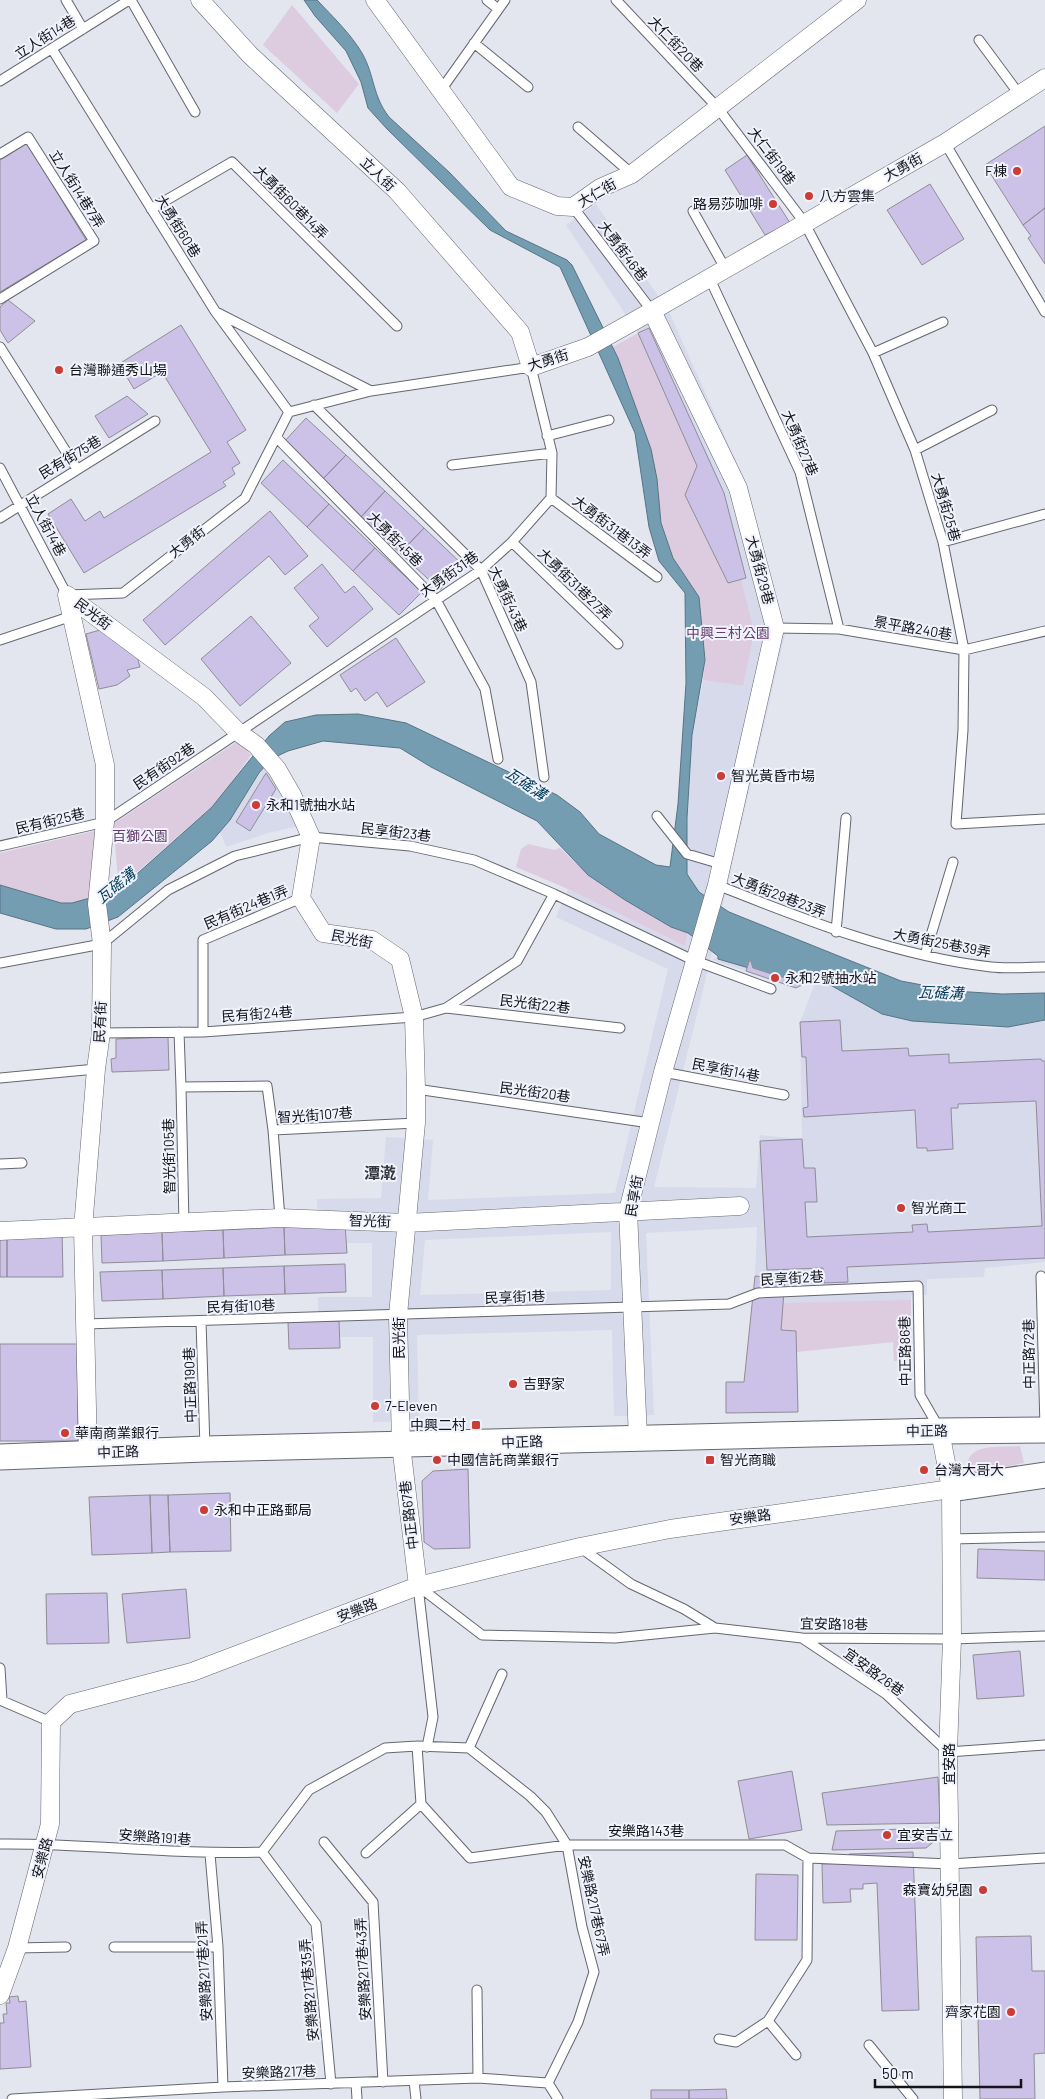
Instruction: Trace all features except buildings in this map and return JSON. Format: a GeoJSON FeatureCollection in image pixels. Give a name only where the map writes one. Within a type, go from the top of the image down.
{"type":"FeatureCollection","features":[{"type":"Feature","properties":{"kind":"street","name":"立人街"},"geometry":{"type":"LineString","coordinates":[[200,0],[250,56],[397,192],[520,332],[531,366]]}},
{"type":"Feature","properties":{"kind":"street","name":"大仁街"},"geometry":{"type":"LineString","coordinates":[[375,0],[512,187],[557,206],[572,207],[600,188],[632,174],[855,1]]}},
{"type":"Feature","properties":{"kind":"street","name":"大勇街"},"geometry":{"type":"LineString","coordinates":[[531,366],[588,347],[612,334],[804,222],[945,143],[1045,78]]}},
{"type":"Feature","properties":{"kind":"street","name":"大勇街29巷"},"geometry":{"type":"LineString","coordinates":[[652,311],[738,488],[775,628],[717,885],[693,960]]}},
{"type":"Feature","properties":{"kind":"street","name":"民有街"},"geometry":{"type":"LineString","coordinates":[[67,595],[105,765],[105,822],[97,904],[102,944],[101,1034],[96,1068],[83,1228],[88,1454]]}},
{"type":"Feature","properties":{"kind":"street","name":"民光街"},"geometry":{"type":"LineString","coordinates":[[67,595],[204,697],[239,733],[256,746],[277,769],[292,795],[311,837]]}},
{"type":"Feature","properties":{"kind":"street"},"geometry":{"type":"LineString","coordinates":[[301,898],[311,837]]}},
{"type":"Feature","properties":{"kind":"street","name":"民光街"},"geometry":{"type":"LineString","coordinates":[[301,898],[323,933],[372,940],[400,959],[414,1017],[416,1123],[398,1315],[400,1445]]}},
{"type":"Feature","properties":{"kind":"street","name":"民享街"},"geometry":{"type":"LineString","coordinates":[[638,1438],[628,1211],[693,960]]}},
{"type":"Feature","properties":{"kind":"street","name":"智光街"},"geometry":{"type":"LineString","coordinates":[[0,1231],[184,1224],[280,1218],[406,1223],[740,1206]]}},
{"type":"Feature","properties":{"kind":"street","name":"中正路"},"geometry":{"type":"LineString","coordinates":[[0,1457],[205,1449],[1045,1430]]}},
{"type":"Feature","properties":{"kind":"street","name":"宜安路"},"geometry":{"type":"LineString","coordinates":[[940,1431],[952,1489],[950,1539],[952,1639],[948,1752],[953,2099]]}},
{"type":"Feature","properties":{"kind":"street","name":"中正路67巷"},"geometry":{"type":"LineString","coordinates":[[400,1445],[418,1586]]}},
{"type":"Feature","properties":{"kind":"street"},"geometry":{"type":"LineString","coordinates":[[952,1489],[1045,1475]]}},
{"type":"Feature","properties":{"kind":"street","name":"安樂路"},"geometry":{"type":"LineString","coordinates":[[0,1995],[17,1948],[47,1844],[50,1824],[51,1722],[70,1704],[192,1672],[418,1586],[580,1547],[670,1529],[952,1489]]}},
{"type":"Feature","properties":{"kind":"lane"},"geometry":{"type":"LineString","coordinates":[[66,0],[83,29]]}},
{"type":"Feature","properties":{"kind":"lane"},"geometry":{"type":"LineString","coordinates":[[130,0],[195,112]]}},
{"type":"Feature","properties":{"kind":"lane","name":"立人街14巷"},"geometry":{"type":"LineString","coordinates":[[0,81],[130,0]]}},
{"type":"Feature","properties":{"kind":"lane"},"geometry":{"type":"LineString","coordinates":[[487,0],[498,8]]}},
{"type":"Feature","properties":{"kind":"lane"},"geometry":{"type":"LineString","coordinates":[[441,90],[505,0]]}},
{"type":"Feature","properties":{"kind":"lane","name":"大仁街20巷"},"geometry":{"type":"LineString","coordinates":[[616,0],[717,107]]}},
{"type":"Feature","properties":{"kind":"lane"},"geometry":{"type":"LineString","coordinates":[[980,40],[1019,94]]}},
{"type":"Feature","properties":{"kind":"lane"},"geometry":{"type":"LineString","coordinates":[[474,44],[528,87]]}},
{"type":"Feature","properties":{"kind":"lane","name":"大勇街60巷"},"geometry":{"type":"LineString","coordinates":[[52,49],[214,311],[289,412]]}},
{"type":"Feature","properties":{"kind":"lane","name":"大仁街19巷"},"geometry":{"type":"LineString","coordinates":[[717,107],[804,222]]}},
{"type":"Feature","properties":{"kind":"lane"},"geometry":{"type":"LineString","coordinates":[[578,128],[632,174]]}},
{"type":"Feature","properties":{"kind":"lane","name":"立人街14巷7弄"},"geometry":{"type":"LineString","coordinates":[[0,154],[28,137],[94,241],[0,299]]}},
{"type":"Feature","properties":{"kind":"lane"},"geometry":{"type":"LineString","coordinates":[[945,143],[1045,312]]}},
{"type":"Feature","properties":{"kind":"lane","name":"大勇街60巷14弄"},"geometry":{"type":"LineString","coordinates":[[151,209],[232,162],[397,326]]}},
{"type":"Feature","properties":{"kind":"lane","name":"大勇街46巷"},"geometry":{"type":"LineString","coordinates":[[572,207],[652,311]]}},
{"type":"Feature","properties":{"kind":"lane"},"geometry":{"type":"LineString","coordinates":[[693,211],[725,268]]}},
{"type":"Feature","properties":{"kind":"lane","name":"大勇街25巷"},"geometry":{"type":"LineString","coordinates":[[804,222],[874,353],[915,450],[943,542],[964,650],[963,730],[956,824],[1045,819]]}},
{"type":"Feature","properties":{"kind":"lane","name":"大勇街27巷"},"geometry":{"type":"LineString","coordinates":[[709,277],[800,472],[839,629]]}},
{"type":"Feature","properties":{"kind":"lane"},"geometry":{"type":"LineString","coordinates":[[214,311],[371,391]]}},
{"type":"Feature","properties":{"kind":"lane"},"geometry":{"type":"LineString","coordinates":[[874,353],[942,322]]}},
{"type":"Feature","properties":{"kind":"lane"},"geometry":{"type":"LineString","coordinates":[[0,347],[76,469]]}},
{"type":"Feature","properties":{"kind":"lane"},"geometry":{"type":"LineString","coordinates":[[531,366],[552,453],[551,498]]}},
{"type":"Feature","properties":{"kind":"lane","name":"大勇街"},"geometry":{"type":"LineString","coordinates":[[67,595],[123,593],[195,535],[245,498],[289,412],[371,391],[531,366]]}},
{"type":"Feature","properties":{"kind":"lane","name":"大勇街43巷"},"geometry":{"type":"LineString","coordinates":[[314,405],[481,570],[531,682],[544,778]]}},
{"type":"Feature","properties":{"kind":"lane"},"geometry":{"type":"LineString","coordinates":[[915,450],[992,410]]}},
{"type":"Feature","properties":{"kind":"lane"},"geometry":{"type":"LineString","coordinates":[[547,436],[609,420]]}},
{"type":"Feature","properties":{"kind":"lane","name":"民有街75巷"},"geometry":{"type":"LineString","coordinates":[[0,518],[76,469],[155,422]]}},
{"type":"Feature","properties":{"kind":"lane","name":"大勇街45巷"},"geometry":{"type":"LineString","coordinates":[[277,438],[436,600],[485,689],[498,759]]}},
{"type":"Feature","properties":{"kind":"lane"},"geometry":{"type":"LineString","coordinates":[[452,465],[552,453]]}},
{"type":"Feature","properties":{"kind":"lane","name":"立人街14巷"},"geometry":{"type":"LineString","coordinates":[[0,468],[67,595]]}},
{"type":"Feature","properties":{"kind":"lane","name":"大勇街31巷"},"geometry":{"type":"LineString","coordinates":[[239,733],[481,570],[512,542],[551,498]]}},
{"type":"Feature","properties":{"kind":"lane","name":"大勇街31巷13弄"},"geometry":{"type":"LineString","coordinates":[[551,498],[657,578]]}},
{"type":"Feature","properties":{"kind":"lane"},"geometry":{"type":"LineString","coordinates":[[943,542],[1045,514]]}},
{"type":"Feature","properties":{"kind":"lane","name":"大勇街31巷27弄"},"geometry":{"type":"LineString","coordinates":[[512,542],[618,644]]}},
{"type":"Feature","properties":{"kind":"lane"},"geometry":{"type":"LineString","coordinates":[[0,640],[72,616]]}},
{"type":"Feature","properties":{"kind":"lane","name":"景平路240巷"},"geometry":{"type":"LineString","coordinates":[[775,628],[839,629],[964,650],[1045,631]]}},
{"type":"Feature","properties":{"kind":"lane","name":"民有街92巷"},"geometry":{"type":"LineString","coordinates":[[105,822],[239,733]]}},
{"type":"Feature","properties":{"kind":"lane"},"geometry":{"type":"LineString","coordinates":[[657,816],[687,854],[721,864]]}},
{"type":"Feature","properties":{"kind":"lane","name":"大勇街29巷23弄"},"geometry":{"type":"LineString","coordinates":[[717,885],[836,932],[846,818]]}},
{"type":"Feature","properties":{"kind":"lane","name":"民有街25巷"},"geometry":{"type":"LineString","coordinates":[[0,846],[105,822]]}},
{"type":"Feature","properties":{"kind":"lane","name":"民享街23巷"},"geometry":{"type":"LineString","coordinates":[[102,944],[168,890],[235,856],[311,837],[410,846],[474,860],[554,894],[693,960],[771,989]]}},
{"type":"Feature","properties":{"kind":"lane"},"geometry":{"type":"LineString","coordinates":[[925,955],[954,862]]}},
{"type":"Feature","properties":{"kind":"lane"},"geometry":{"type":"LineString","coordinates":[[446,1008],[517,962],[554,894]]}},
{"type":"Feature","properties":{"kind":"lane","name":"民有街24巷1弄"},"geometry":{"type":"LineString","coordinates":[[203,1032],[203,940],[301,898]]}},
{"type":"Feature","properties":{"kind":"lane","name":"大勇街25巷39弄"},"geometry":{"type":"LineString","coordinates":[[836,932],[925,955],[992,967],[1045,967]]}},
{"type":"Feature","properties":{"kind":"lane"},"geometry":{"type":"LineString","coordinates":[[0,963],[102,944]]}},
{"type":"Feature","properties":{"kind":"lane","name":"民有街24巷"},"geometry":{"type":"LineString","coordinates":[[101,1034],[203,1032],[414,1017],[446,1008]]}},
{"type":"Feature","properties":{"kind":"lane","name":"民光街22巷"},"geometry":{"type":"LineString","coordinates":[[446,1008],[620,1028]]}},
{"type":"Feature","properties":{"kind":"lane","name":"智光街105巷"},"geometry":{"type":"LineString","coordinates":[[179,1032],[184,1224]]}},
{"type":"Feature","properties":{"kind":"lane"},"geometry":{"type":"LineString","coordinates":[[0,1078],[96,1068]]}},
{"type":"Feature","properties":{"kind":"lane","name":"民享街14巷"},"geometry":{"type":"LineString","coordinates":[[663,1072],[784,1094]]}},
{"type":"Feature","properties":{"kind":"lane"},"geometry":{"type":"LineString","coordinates":[[181,1088],[267,1086],[273,1130]]}},
{"type":"Feature","properties":{"kind":"lane","name":"民光街20巷"},"geometry":{"type":"LineString","coordinates":[[416,1089],[650,1123]]}},
{"type":"Feature","properties":{"kind":"lane","name":"智光街107巷"},"geometry":{"type":"LineString","coordinates":[[280,1218],[273,1130],[416,1123]]}},
{"type":"Feature","properties":{"kind":"lane"},"geometry":{"type":"LineString","coordinates":[[0,1164],[22,1163]]}},
{"type":"Feature","properties":{"kind":"lane","name":"中正路72巷"},"geometry":{"type":"LineString","coordinates":[[1041,1276],[1045,1430]]}},
{"type":"Feature","properties":{"kind":"lane","name":"民享街2巷"},"geometry":{"type":"LineString","coordinates":[[632,1306],[730,1304],[758,1293],[918,1286],[918,1295]]}},
{"type":"Feature","properties":{"kind":"lane","name":"中正路86巷"},"geometry":{"type":"LineString","coordinates":[[918,1295],[920,1395],[940,1431]]}},
{"type":"Feature","properties":{"kind":"lane","name":"民享街1巷"},"geometry":{"type":"LineString","coordinates":[[398,1315],[632,1306]]}},
{"type":"Feature","properties":{"kind":"lane","name":"民有街10巷"},"geometry":{"type":"LineString","coordinates":[[85,1324],[398,1315]]}},
{"type":"Feature","properties":{"kind":"lane","name":"中正路190巷"},"geometry":{"type":"LineString","coordinates":[[202,1321],[205,1449]]}},
{"type":"Feature","properties":{"kind":"lane"},"geometry":{"type":"LineString","coordinates":[[950,1539],[1045,1537]]}},
{"type":"Feature","properties":{"kind":"lane"},"geometry":{"type":"LineString","coordinates":[[580,1547],[631,1584],[684,1609],[715,1628]]}},
{"type":"Feature","properties":{"kind":"lane"},"geometry":{"type":"LineString","coordinates":[[418,1586],[482,1635],[615,1638],[715,1628]]}},
{"type":"Feature","properties":{"kind":"lane"},"geometry":{"type":"LineString","coordinates":[[418,1586],[433,1717],[427,1747]]}},
{"type":"Feature","properties":{"kind":"lane","name":"宜安路18巷"},"geometry":{"type":"LineString","coordinates":[[715,1628],[802,1638],[952,1639],[1045,1636]]}},
{"type":"Feature","properties":{"kind":"lane","name":"宜安路26巷"},"geometry":{"type":"LineString","coordinates":[[802,1638],[886,1694],[948,1752]]}},
{"type":"Feature","properties":{"kind":"lane"},"geometry":{"type":"LineString","coordinates":[[0,1668],[1,1700],[51,1722]]}},
{"type":"Feature","properties":{"kind":"lane"},"geometry":{"type":"LineString","coordinates":[[469,1748],[502,1674]]}},
{"type":"Feature","properties":{"kind":"lane"},"geometry":{"type":"LineString","coordinates":[[948,1752],[1045,1745]]}},
{"type":"Feature","properties":{"kind":"lane"},"geometry":{"type":"LineString","coordinates":[[366,1853],[421,1804],[417,1746]]}},
{"type":"Feature","properties":{"kind":"lane"},"geometry":{"type":"LineString","coordinates":[[262,1852],[309,1790],[385,1748],[417,1746],[469,1748],[530,1796],[546,1812],[567,1845]]}},
{"type":"Feature","properties":{"kind":"lane","name":"安樂路143巷"},"geometry":{"type":"LineString","coordinates":[[421,1804],[470,1858],[567,1845],[785,1846],[808,1858],[950,1864],[1045,1858]]}},
{"type":"Feature","properties":{"kind":"lane","name":"安樂路217巷43弄"},"geometry":{"type":"LineString","coordinates":[[324,1842],[373,1902],[383,2082]]}},
{"type":"Feature","properties":{"kind":"lane","name":"安樂路191巷"},"geometry":{"type":"LineString","coordinates":[[0,1844],[47,1844],[210,1854],[262,1852]]}},
{"type":"Feature","properties":{"kind":"lane","name":"安樂路217巷67弄"},"geometry":{"type":"LineString","coordinates":[[548,2083],[578,2022],[594,1972],[582,1927],[567,1845]]}},
{"type":"Feature","properties":{"kind":"lane","name":"安樂路217巷35弄"},"geometry":{"type":"LineString","coordinates":[[262,1852],[316,1924],[331,2084]]}},
{"type":"Feature","properties":{"kind":"lane","name":"安樂路217巷21弄"},"geometry":{"type":"LineString","coordinates":[[210,1854],[218,1948],[223,2088]]}},
{"type":"Feature","properties":{"kind":"lane"},"geometry":{"type":"LineString","coordinates":[[718,2039],[736,2042],[768,2021],[807,1960],[808,1858]]}},
{"type":"Feature","properties":{"kind":"lane"},"geometry":{"type":"LineString","coordinates":[[17,1948],[66,1947]]}},
{"type":"Feature","properties":{"kind":"lane"},"geometry":{"type":"LineString","coordinates":[[114,1947],[218,1948]]}},
{"type":"Feature","properties":{"kind":"lane"},"geometry":{"type":"LineString","coordinates":[[477,1990],[478,2078]]}},
{"type":"Feature","properties":{"kind":"lane"},"geometry":{"type":"LineString","coordinates":[[768,2021],[796,2055]]}},
{"type":"Feature","properties":{"kind":"lane"},"geometry":{"type":"LineString","coordinates":[[869,2045],[914,2099]]}},
{"type":"Feature","properties":{"kind":"lane","name":"安樂路217巷"},"geometry":{"type":"LineString","coordinates":[[12,2099],[107,2097],[208,2088],[478,2078],[548,2083]]}},
{"type":"Feature","properties":{"kind":"lane"},"geometry":{"type":"LineString","coordinates":[[414,2081],[416,2099]]}},
{"type":"Feature","properties":{"kind":"lane"},"geometry":{"type":"LineString","coordinates":[[356,2083],[357,2099]]}},
{"type":"Feature","properties":{"kind":"lane"},"geometry":{"type":"LineString","coordinates":[[548,2083],[558,2099]]}},
{"type":"Feature","properties":{"kind":"lane"},"geometry":{"type":"LineString","coordinates":[[208,2088],[210,2099]]}},
{"type":"Feature","properties":{"kind":"shaded area"},"geometry":{"type":"Polygon","coordinates":[[[596,204],[670,314],[748,488],[785,634],[705,982],[654,1187],[756,1188],[760,1135],[802,1139],[800,1022],[817,979],[890,1016],[991,1029],[1045,1021],[1045,1262],[985,1268],[984,1277],[927,1279],[927,1295],[911,1295],[911,1361],[894,1361],[893,1342],[797,1351],[798,1412],[726,1413],[726,1382],[744,1382],[755,1276],[757,1227],[646,1233],[654,1415],[614,1416],[612,1330],[417,1335],[419,1421],[373,1422],[373,1337],[318,1337],[318,1297],[372,1297],[372,1243],[318,1243],[317,1199],[381,1198],[386,1137],[433,1140],[428,1200],[615,1193],[668,969],[556,917],[568,889],[685,946],[699,892],[687,875],[687,818],[692,735],[703,680],[743,686],[728,583],[685,495],[638,333],[566,225],[596,204]],[[611,1232],[425,1240],[420,1295],[611,1290],[611,1232]]]}},
{"type":"Feature","properties":{"kind":"shaded area","name":"永和1號抽水站"},"geometry":{"type":"Polygon","coordinates":[[[265,766],[299,826],[268,833],[226,847],[220,832],[230,820],[265,766]]]}},
{"type":"Feature","properties":{"kind":"shaded area","name":"永和2號抽水站"},"geometry":{"type":"Polygon","coordinates":[[[719,956],[804,984],[796,988],[712,960],[719,956]]]}},
{"type":"Feature","properties":{"kind":"green space"},"geometry":{"type":"Polygon","coordinates":[[[292,5],[359,84],[337,113],[263,45],[292,5]]]}},
{"type":"Feature","properties":{"kind":"green space","name":"中興三村公園"},"geometry":{"type":"Polygon","coordinates":[[[638,333],[697,466],[686,495],[728,582],[741,579],[754,632],[743,686],[703,680],[705,660],[699,597],[673,558],[661,523],[657,479],[613,347],[638,333]]]}},
{"type":"Feature","properties":{"kind":"green space","name":"百獅公園"},"geometry":{"type":"Polygon","coordinates":[[[238,741],[251,755],[217,802],[119,888],[113,824],[238,741]]]}},
{"type":"Feature","properties":{"kind":"green space","name":"百獅公園"},"geometry":{"type":"Polygon","coordinates":[[[103,829],[100,908],[0,897],[0,853],[103,829]]]}},
{"type":"Feature","properties":{"kind":"green space"},"geometry":{"type":"Polygon","coordinates":[[[528,844],[554,850],[560,848],[588,875],[671,927],[688,933],[685,946],[568,889],[516,867],[521,849],[528,844]]]}},
{"type":"Feature","properties":{"kind":"green space"},"geometry":{"type":"Polygon","coordinates":[[[911,1300],[911,1361],[894,1361],[893,1342],[797,1352],[796,1332],[781,1330],[783,1303],[911,1300]]]}},
{"type":"Feature","properties":{"kind":"green space"},"geometry":{"type":"Polygon","coordinates":[[[1020,1446],[1024,1463],[968,1472],[968,1462],[971,1455],[977,1451],[985,1448],[1020,1446]]]}},
{"type":"Feature","properties":{"kind":"water","name":"瓦磘溝"},"geometry":{"type":"Polygon","coordinates":[[[304,0],[317,0],[352,39],[366,61],[379,101],[389,117],[449,172],[506,231],[567,260],[572,265],[618,358],[651,449],[657,479],[661,523],[673,558],[699,597],[705,660],[692,735],[687,818],[687,874],[699,892],[729,912],[901,981],[954,991],[1002,994],[1045,993],[1045,1020],[1008,1027],[912,1021],[882,1014],[816,977],[804,984],[718,959],[718,956],[688,933],[671,927],[625,900],[588,875],[537,821],[431,767],[400,748],[323,741],[288,751],[271,759],[259,773],[230,820],[212,841],[118,917],[86,929],[56,929],[0,913],[0,885],[61,903],[72,903],[119,890],[212,807],[269,736],[285,722],[316,715],[358,714],[406,723],[557,795],[580,812],[599,834],[656,865],[670,867],[678,804],[686,683],[685,593],[659,561],[649,527],[635,433],[560,267],[490,230],[387,129],[368,108],[361,82],[346,51],[315,16],[304,0]]]}},
{"type":"Feature","properties":{"kind":"place","name":"F棟"},"geometry":{"type":"Point","coordinates":[1017,171]}},
{"type":"Feature","properties":{"kind":"place","name":"八方雲集"},"geometry":{"type":"Point","coordinates":[809,196]}},
{"type":"Feature","properties":{"kind":"place","name":"路易莎咖啡"},"geometry":{"type":"Point","coordinates":[773,204]}},
{"type":"Feature","properties":{"kind":"place","name":"台灣聯通秀山場"},"geometry":{"type":"Point","coordinates":[59,370]}},
{"type":"Feature","properties":{"kind":"place","name":"智光黃昏市場"},"geometry":{"type":"Point","coordinates":[721,776]}},
{"type":"Feature","properties":{"kind":"place","name":"永和1號抽水站"},"geometry":{"type":"Point","coordinates":[256,805]}},
{"type":"Feature","properties":{"kind":"place","name":"永和2號抽水站"},"geometry":{"type":"Point","coordinates":[775,978]}},
{"type":"Feature","properties":{"kind":"place","name":"智光商工"},"geometry":{"type":"Point","coordinates":[901,1208]}},
{"type":"Feature","properties":{"kind":"place","name":"吉野家"},"geometry":{"type":"Point","coordinates":[513,1384]}},
{"type":"Feature","properties":{"kind":"place","name":"7-Eleven"},"geometry":{"type":"Point","coordinates":[375,1406]}},
{"type":"Feature","properties":{"kind":"place","name":"中興二村"},"geometry":{"type":"Point","coordinates":[476,1425]}},
{"type":"Feature","properties":{"kind":"place","name":"華南商業銀行"},"geometry":{"type":"Point","coordinates":[65,1433]}},
{"type":"Feature","properties":{"kind":"place","name":"中國信託商業銀行"},"geometry":{"type":"Point","coordinates":[437,1460]}},
{"type":"Feature","properties":{"kind":"place","name":"智光商職"},"geometry":{"type":"Point","coordinates":[710,1460]}},
{"type":"Feature","properties":{"kind":"place","name":"台灣大哥大"},"geometry":{"type":"Point","coordinates":[924,1470]}},
{"type":"Feature","properties":{"kind":"place","name":"永和中正路郵局"},"geometry":{"type":"Point","coordinates":[204,1510]}},
{"type":"Feature","properties":{"kind":"place","name":"宜安吉立"},"geometry":{"type":"Point","coordinates":[887,1835]}},
{"type":"Feature","properties":{"kind":"place","name":"森寶幼兒園"},"geometry":{"type":"Point","coordinates":[983,1890]}},
{"type":"Feature","properties":{"kind":"place","name":"齊家花園"},"geometry":{"type":"Point","coordinates":[1011,2012]}},
{"type":"Feature","properties":{"kind":"district","name":"潭漧"},"geometry":{"type":"Point","coordinates":[380,1173]}}]}
